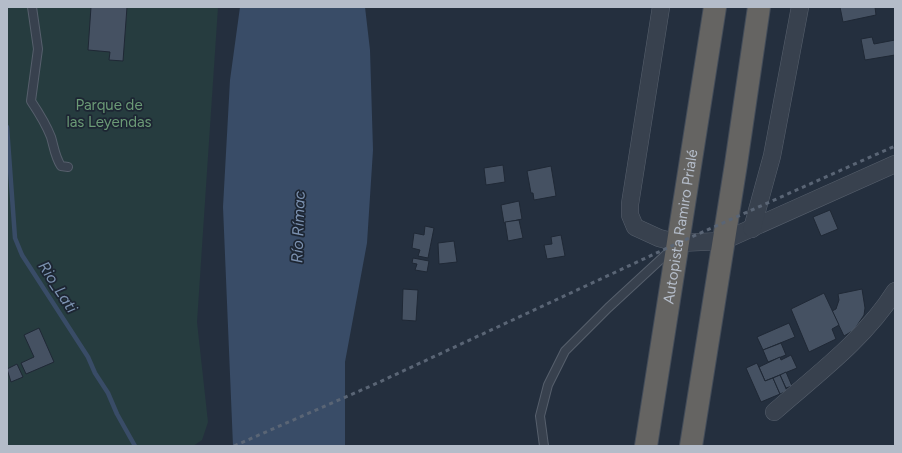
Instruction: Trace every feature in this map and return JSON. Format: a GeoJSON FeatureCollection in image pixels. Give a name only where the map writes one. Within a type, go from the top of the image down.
{"type":"FeatureCollection","features":[{"type":"Feature","properties":{"kind":"highway","name":"Autopista Ramiro Prialé"},"geometry":{"type":"LineString","coordinates":[[646,446],[715,7]]}},
{"type":"Feature","properties":{"kind":"highway"},"geometry":{"type":"LineString","coordinates":[[691,446],[759,7]]}},
{"type":"Feature","properties":{"kind":"street"},"geometry":{"type":"LineString","coordinates":[[661,7],[630,204],[630,215],[636,227],[646,233],[678,243],[723,241],[895,164]]}},
{"type":"Feature","properties":{"kind":"street"},"geometry":{"type":"LineString","coordinates":[[752,228],[772,156],[800,7]]}},
{"type":"Feature","properties":{"kind":"street"},"geometry":{"type":"LineString","coordinates":[[774,412],[848,347],[888,302],[895,291]]}},
{"type":"Feature","properties":{"kind":"lane"},"geometry":{"type":"LineString","coordinates":[[32,7],[38,49],[31,101],[44,120],[51,137],[56,159],[61,166],[68,167]]}},
{"type":"Feature","properties":{"kind":"lane"},"geometry":{"type":"LineString","coordinates":[[544,446],[540,416],[548,385],[565,351],[608,308],[678,243]]}},
{"type":"Feature","properties":{"kind":"green space","name":"Parque de las Leyendas"},"geometry":{"type":"Polygon","coordinates":[[[7,7],[218,7],[197,322],[208,422],[202,440],[193,446],[7,446],[7,7]]]}},
{"type":"Feature","properties":{"kind":"water","name":"Río Rímac"},"geometry":{"type":"Polygon","coordinates":[[[240,7],[365,7],[370,50],[373,150],[367,243],[345,362],[345,446],[233,446],[223,207],[230,80],[240,7]]]}},
{"type":"Feature","properties":{"kind":"building"},"geometry":{"type":"Polygon","coordinates":[[[91,7],[127,7],[123,61],[109,60],[110,52],[88,50],[91,7]]]}},
{"type":"Feature","properties":{"kind":"building"},"geometry":{"type":"Polygon","coordinates":[[[840,7],[875,7],[876,15],[843,22],[840,7]]]}},
{"type":"Feature","properties":{"kind":"building"},"geometry":{"type":"Polygon","coordinates":[[[872,37],[874,44],[895,40],[895,55],[865,60],[861,39],[872,37]]]}},
{"type":"Feature","properties":{"kind":"building"},"geometry":{"type":"Polygon","coordinates":[[[503,165],[505,182],[486,185],[484,168],[503,165]]]}},
{"type":"Feature","properties":{"kind":"building"},"geometry":{"type":"Polygon","coordinates":[[[551,166],[556,196],[534,200],[533,193],[531,193],[527,171],[551,166]]]}},
{"type":"Feature","properties":{"kind":"building"},"geometry":{"type":"Polygon","coordinates":[[[519,201],[522,219],[504,223],[501,205],[519,201]]]}},
{"type":"Feature","properties":{"kind":"building"},"geometry":{"type":"Polygon","coordinates":[[[830,210],[838,229],[821,236],[813,217],[830,210]]]}},
{"type":"Feature","properties":{"kind":"building"},"geometry":{"type":"Polygon","coordinates":[[[519,220],[523,238],[508,241],[505,222],[519,220]]]}},
{"type":"Feature","properties":{"kind":"building"},"geometry":{"type":"Polygon","coordinates":[[[425,226],[434,228],[428,258],[418,256],[420,250],[412,248],[414,233],[424,235],[425,226]]]}},
{"type":"Feature","properties":{"kind":"building"},"geometry":{"type":"Polygon","coordinates":[[[561,235],[565,256],[547,259],[544,245],[552,244],[551,237],[561,235]]]}},
{"type":"Feature","properties":{"kind":"building"},"geometry":{"type":"Polygon","coordinates":[[[454,241],[457,262],[439,264],[438,243],[454,241]]]}},
{"type":"Feature","properties":{"kind":"building"},"geometry":{"type":"Polygon","coordinates":[[[413,258],[429,261],[427,272],[415,270],[417,264],[412,263],[413,258]]]}},
{"type":"Feature","properties":{"kind":"building"},"geometry":{"type":"Polygon","coordinates":[[[403,289],[418,290],[416,321],[402,320],[403,289]]]}},
{"type":"Feature","properties":{"kind":"building"},"geometry":{"type":"Polygon","coordinates":[[[862,289],[865,308],[864,315],[854,330],[844,336],[832,311],[836,309],[839,300],[838,294],[862,289]]]}},
{"type":"Feature","properties":{"kind":"building"},"geometry":{"type":"Polygon","coordinates":[[[824,293],[839,325],[832,329],[836,339],[809,352],[791,309],[824,293]]]}},
{"type":"Feature","properties":{"kind":"building"},"geometry":{"type":"Polygon","coordinates":[[[789,323],[795,337],[763,350],[757,337],[789,323]]]}},
{"type":"Feature","properties":{"kind":"building"},"geometry":{"type":"Polygon","coordinates":[[[39,328],[54,362],[26,374],[21,363],[34,357],[24,335],[39,328]]]}},
{"type":"Feature","properties":{"kind":"building"},"geometry":{"type":"Polygon","coordinates":[[[781,343],[786,355],[768,362],[763,350],[781,343]]]}},
{"type":"Feature","properties":{"kind":"building"},"geometry":{"type":"Polygon","coordinates":[[[791,355],[797,368],[765,381],[759,367],[780,357],[781,360],[791,355]]]}},
{"type":"Feature","properties":{"kind":"building"},"geometry":{"type":"Polygon","coordinates":[[[757,363],[765,381],[773,378],[780,394],[761,402],[746,368],[757,363]]]}},
{"type":"Feature","properties":{"kind":"building"},"geometry":{"type":"Polygon","coordinates":[[[17,364],[23,377],[11,382],[7,369],[17,364]]]}},
{"type":"Feature","properties":{"kind":"building"},"geometry":{"type":"Polygon","coordinates":[[[786,372],[792,386],[786,388],[780,375],[786,372]]]}},
{"type":"Feature","properties":{"kind":"building"},"geometry":{"type":"Polygon","coordinates":[[[780,375],[787,391],[780,394],[773,378],[780,375]]]}},
{"type":"Feature","properties":{"kind":"waterway","name":"Rio_Lati"},"geometry":{"type":"LineString","coordinates":[[7,127],[15,238],[22,255],[88,357],[95,373],[108,393],[117,414],[135,446]]}},
{"type":"Feature","properties":{"kind":"railway"},"geometry":{"type":"LineString","coordinates":[[234,446],[373,385],[678,243],[895,146]]}}]}
